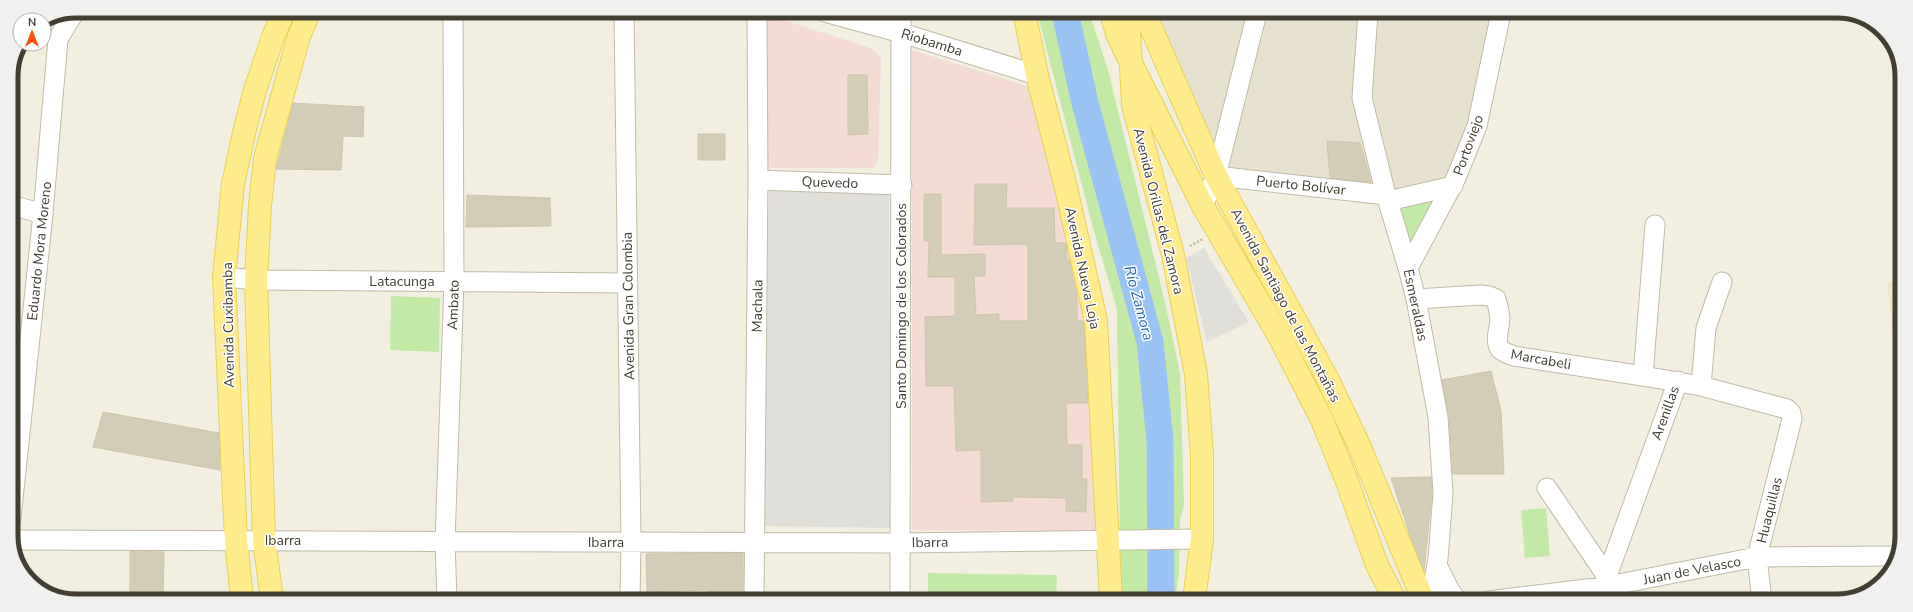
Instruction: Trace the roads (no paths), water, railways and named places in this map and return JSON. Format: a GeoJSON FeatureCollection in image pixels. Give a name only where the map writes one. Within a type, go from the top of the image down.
{"type":"FeatureCollection","features":[{"type":"Feature","properties":{"kind":"main road","name":"Avenida Cuxibamba"},"geometry":{"type":"LineString","coordinates":[[241,594],[236,540],[224,277],[233,184],[244,133],[255,90],[281,18]]}},
{"type":"Feature","properties":{"kind":"main road","name":"Avenida Cuxibamba"},"geometry":{"type":"LineString","coordinates":[[271,594],[264,540],[256,280],[265,158],[299,36],[307,18]]}},
{"type":"Feature","properties":{"kind":"main road","name":"Avenida Nueva Loja"},"geometry":{"type":"LineString","coordinates":[[1025,18],[1096,321],[1115,539],[1111,594]]}},
{"type":"Feature","properties":{"kind":"main road","name":"Avenida Orillas del Zamora"},"geometry":{"type":"LineString","coordinates":[[1113,18],[1117,34],[1130,61]]}},
{"type":"Feature","properties":{"kind":"main road","name":"Avenida Orillas del Zamora"},"geometry":{"type":"LineString","coordinates":[[1128,18],[1134,112],[1173,255],[1196,374],[1202,454],[1195,539],[1194,594]]}},
{"type":"Feature","properties":{"kind":"main road","name":"Avenida Santiago de las Montañas"},"geometry":{"type":"LineString","coordinates":[[1147,18],[1216,176],[1330,384],[1360,445],[1421,594]]}},
{"type":"Feature","properties":{"kind":"main road","name":"Avenida Santiago de las Montañas"},"geometry":{"type":"LineString","coordinates":[[1130,61],[1202,206],[1278,336],[1322,420],[1346,479],[1377,565],[1392,594]]}},
{"type":"Feature","properties":{"kind":"street","name":"Ambato"},"geometry":{"type":"LineString","coordinates":[[446,594],[445,542],[454,282],[453,18]]}},
{"type":"Feature","properties":{"kind":"street","name":"Avenida Gran Colombia"},"geometry":{"type":"LineString","coordinates":[[624,18],[631,542],[630,594]]}},
{"type":"Feature","properties":{"kind":"street","name":"Machala"},"geometry":{"type":"LineString","coordinates":[[754,594],[758,180],[757,18]]}},
{"type":"Feature","properties":{"kind":"street","name":"Riobamba"},"geometry":{"type":"LineString","coordinates":[[847,18],[902,33],[1038,75]]}},
{"type":"Feature","properties":{"kind":"street","name":"Santo Domingo de los Colorados"},"geometry":{"type":"LineString","coordinates":[[900,594],[901,18]]}},
{"type":"Feature","properties":{"kind":"street"},"geometry":{"type":"LineString","coordinates":[[1202,206],[1216,176],[1256,18]]}},
{"type":"Feature","properties":{"kind":"street","name":"Esmeraldas"},"geometry":{"type":"LineString","coordinates":[[1368,18],[1362,98],[1387,198],[1416,299],[1438,417],[1443,493],[1437,565],[1431,594]]}},
{"type":"Feature","properties":{"kind":"street","name":"Portoviejo"},"geometry":{"type":"LineString","coordinates":[[1408,268],[1452,186],[1477,126],[1500,18]]}},
{"type":"Feature","properties":{"kind":"street","name":"Eduardo Mora Moreno"},"geometry":{"type":"LineString","coordinates":[[52,35],[68,19]]}},
{"type":"Feature","properties":{"kind":"street","name":"Eduardo Mora Moreno"},"geometry":{"type":"LineString","coordinates":[[18,454],[44,214],[50,52]]}},
{"type":"Feature","properties":{"kind":"street","name":"Puerto Bolívar"},"geometry":{"type":"LineString","coordinates":[[1216,176],[1387,198],[1452,186]]}},
{"type":"Feature","properties":{"kind":"street","name":"Quevedo"},"geometry":{"type":"LineString","coordinates":[[758,180],[902,185]]}},
{"type":"Feature","properties":{"kind":"street"},"geometry":{"type":"LineString","coordinates":[[18,207],[44,214]]}},
{"type":"Feature","properties":{"kind":"street"},"geometry":{"type":"LineString","coordinates":[[1643,376],[1655,225]]}},
{"type":"Feature","properties":{"kind":"street","name":"Latacunga"},"geometry":{"type":"LineString","coordinates":[[224,277],[256,280],[628,283]]}},
{"type":"Feature","properties":{"kind":"street"},"geometry":{"type":"LineString","coordinates":[[1678,381],[1701,386],[1706,328],[1722,282]]}},
{"type":"Feature","properties":{"kind":"street","name":"Marcabeli"},"geometry":{"type":"LineString","coordinates":[[1416,299],[1482,295],[1489,296],[1496,299],[1498,306],[1500,319],[1498,341],[1499,348],[1504,353],[1514,356],[1643,376]]}},
{"type":"Feature","properties":{"kind":"street","name":"Arenillas"},"geometry":{"type":"LineString","coordinates":[[1604,581],[1678,381],[1643,376]]}},
{"type":"Feature","properties":{"kind":"street","name":"Huaquillas"},"geometry":{"type":"LineString","coordinates":[[1701,386],[1787,409],[1791,413],[1792,420],[1757,557],[1761,594]]}},
{"type":"Feature","properties":{"kind":"street"},"geometry":{"type":"LineString","coordinates":[[1547,488],[1604,581]]}},
{"type":"Feature","properties":{"kind":"street","name":"Ibarra"},"geometry":{"type":"LineString","coordinates":[[18,540],[899,543],[1195,539]]}},
{"type":"Feature","properties":{"kind":"street","name":"Juan de Velasco"},"geometry":{"type":"LineString","coordinates":[[1529,594],[1757,557],[1892,556]]}},
{"type":"Feature","properties":{"kind":"street"},"geometry":{"type":"LineString","coordinates":[[1437,565],[1453,594]]}},
{"type":"Feature","properties":{"kind":"waterway","name":"Río Zamora"},"geometry":{"type":"LineString","coordinates":[[1066,18],[1085,103],[1150,342],[1160,441],[1161,594]]}}]}
